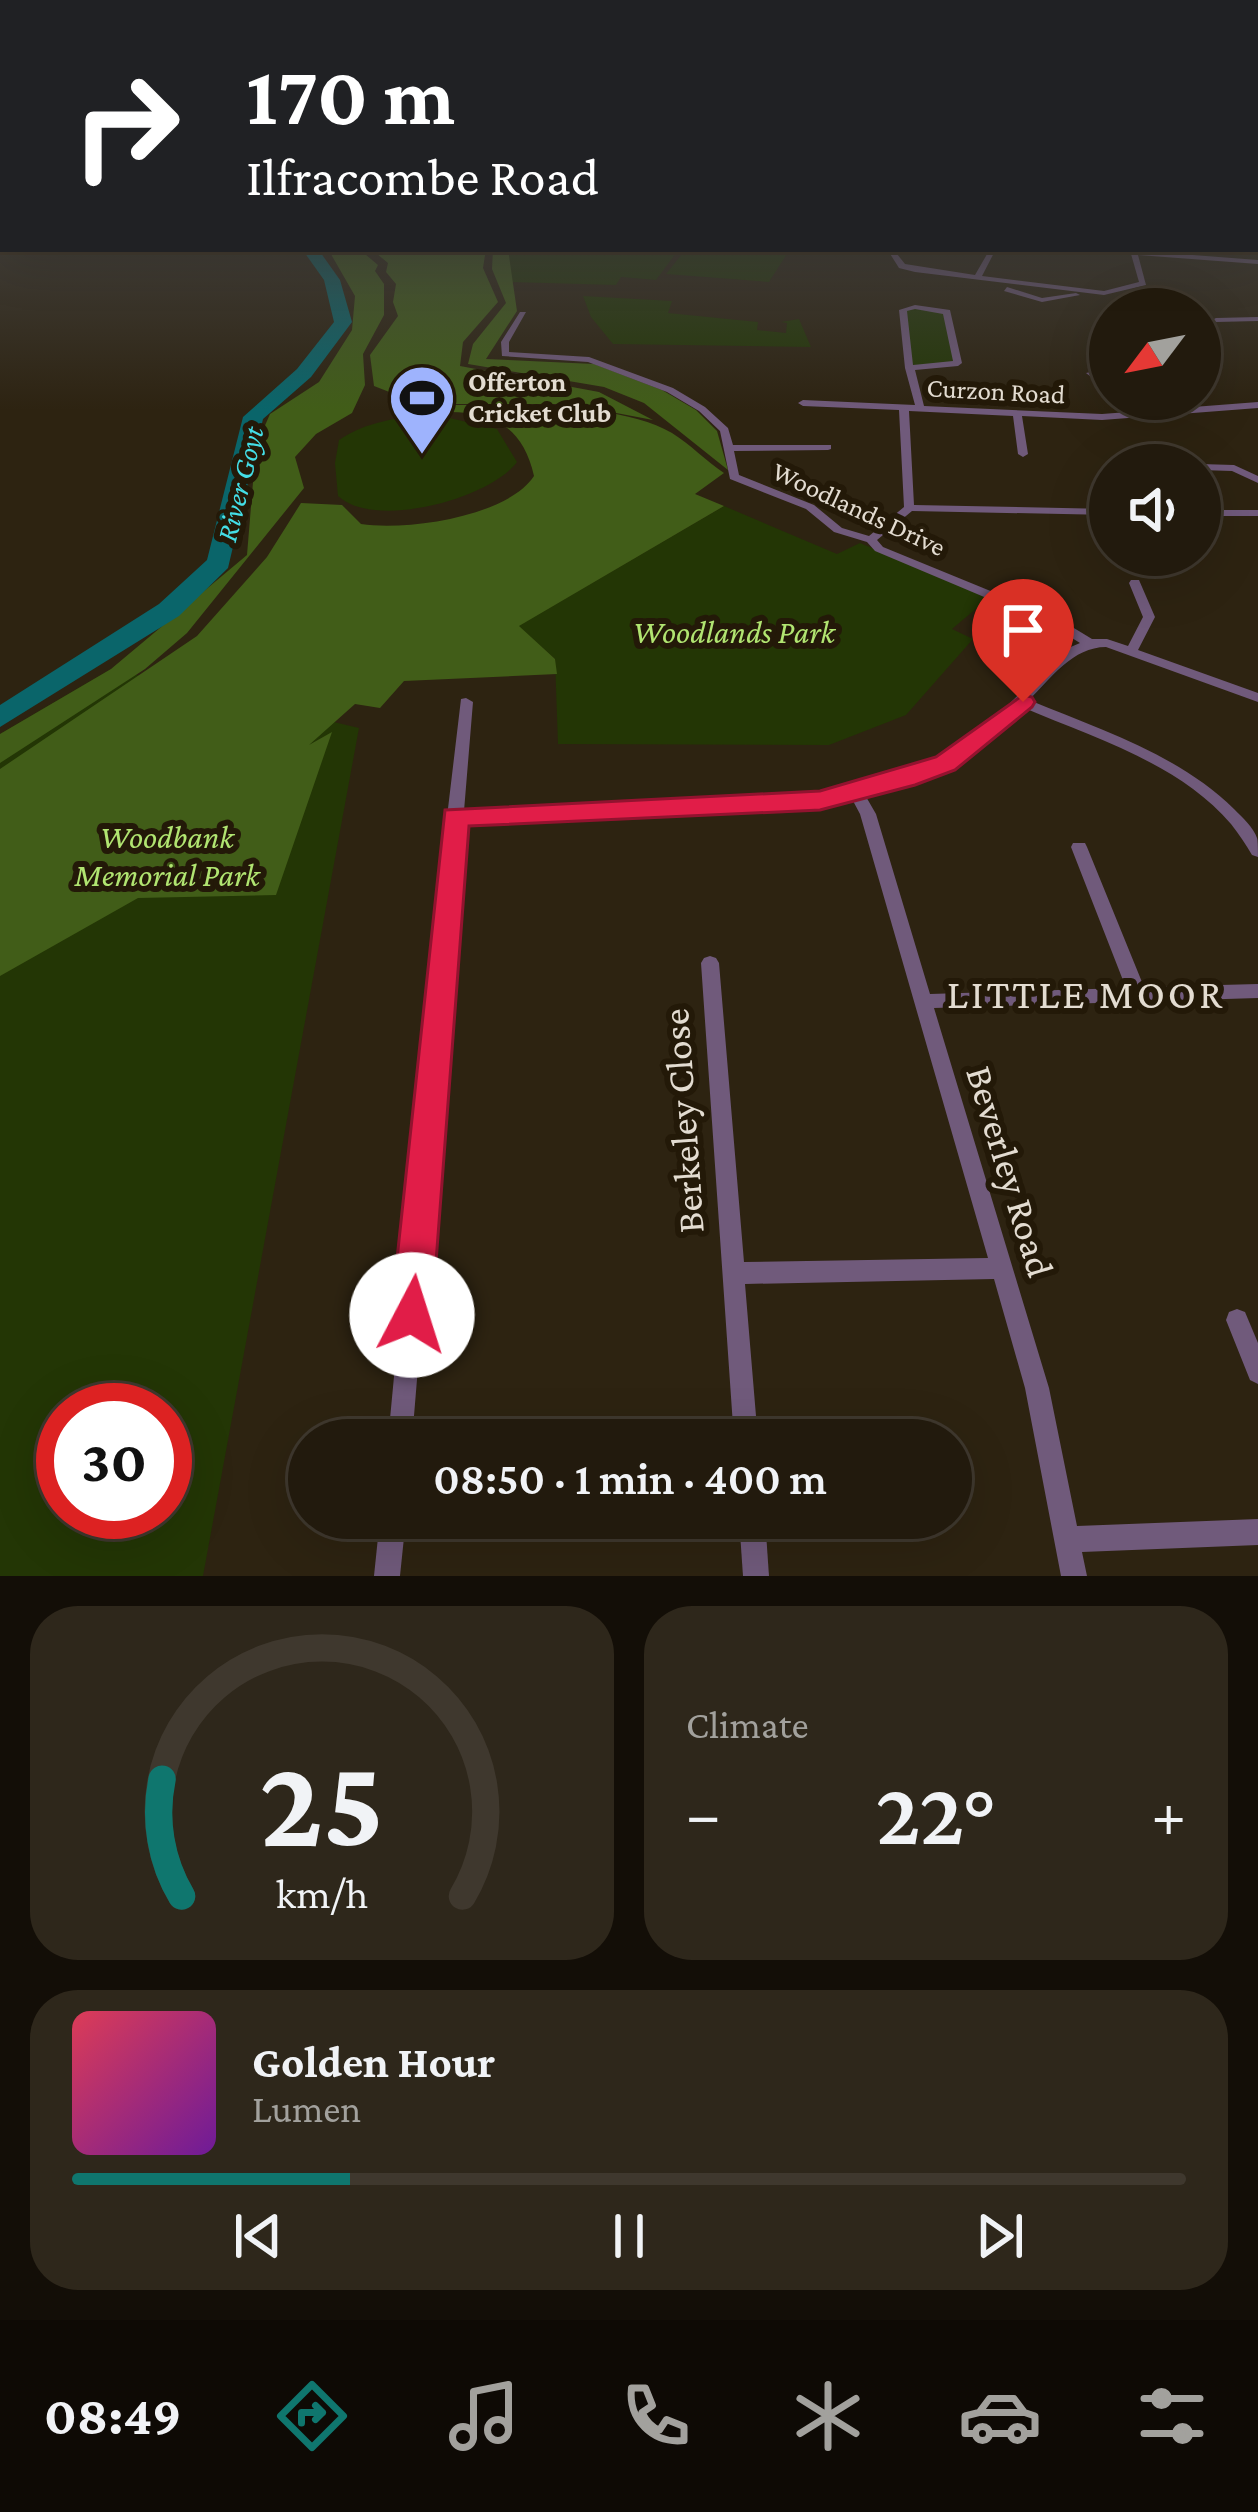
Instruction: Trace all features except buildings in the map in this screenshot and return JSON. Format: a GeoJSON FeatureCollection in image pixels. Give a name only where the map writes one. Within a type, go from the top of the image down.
{"type":"FeatureCollection","features":[{"type":"Feature","properties":{"kind":"street"},"geometry":{"type":"LineString","coordinates":[[902,263],[907,268],[981,279],[1042,300],[1084,292],[1117,293],[1139,286],[1144,279],[1137,263]]}},
{"type":"Feature","properties":{"kind":"street"},"geometry":{"type":"LineString","coordinates":[[981,279],[988,263]]}},
{"type":"Feature","properties":{"kind":"street"},"geometry":{"type":"LineString","coordinates":[[909,368],[958,363],[946,312],[903,310],[909,368],[920,408]]}},
{"type":"Feature","properties":{"kind":"street","name":"Woodlands Drive"},"geometry":{"type":"LineString","coordinates":[[524,314],[505,342],[505,354],[589,360],[670,389],[725,430],[734,477],[800,502],[838,530],[871,540],[879,549],[1055,622],[1089,643],[1130,652],[1258,698]]}},
{"type":"Feature","properties":{"kind":"street"},"geometry":{"type":"LineString","coordinates":[[1221,320],[1258,319]]}},
{"type":"Feature","properties":{"kind":"street","name":"Curzon Road"},"geometry":{"type":"LineString","coordinates":[[803,403],[1089,417]]}},
{"type":"Feature","properties":{"kind":"street","name":"Curzon Road"},"geometry":{"type":"LineString","coordinates":[[1221,408],[1258,405]]}},
{"type":"Feature","properties":{"kind":"street"},"geometry":{"type":"LineString","coordinates":[[904,407],[909,508]]}},
{"type":"Feature","properties":{"kind":"street"},"geometry":{"type":"LineString","coordinates":[[1017,414],[1023,454]]}},
{"type":"Feature","properties":{"kind":"street","name":"Woodlands Drive"},"geometry":{"type":"LineString","coordinates":[[728,448],[828,447]]}},
{"type":"Feature","properties":{"kind":"street"},"geometry":{"type":"LineString","coordinates":[[1221,468],[1234,468],[1258,480]]}},
{"type":"Feature","properties":{"kind":"street"},"geometry":{"type":"LineString","coordinates":[[871,540],[909,508],[1089,512]]}},
{"type":"Feature","properties":{"kind":"street"},"geometry":{"type":"LineString","coordinates":[[1221,512],[1258,513]]}},
{"type":"Feature","properties":{"kind":"street"},"geometry":{"type":"LineString","coordinates":[[1130,652],[1149,617],[1135,583]]}},
{"type":"Feature","properties":{"kind":"street"},"geometry":{"type":"LineString","coordinates":[[455,817],[820,800],[856,793],[945,764],[1023,702],[1071,652],[1089,643]]}},
{"type":"Feature","properties":{"kind":"street"},"geometry":{"type":"LineString","coordinates":[[402,1419],[466,702]]}},
{"type":"Feature","properties":{"kind":"street"},"geometry":{"type":"LineString","coordinates":[[1023,702],[1192,781],[1242,823],[1258,851]]}},
{"type":"Feature","properties":{"kind":"street","name":"Beverley Road"},"geometry":{"type":"LineString","coordinates":[[856,793],[868,814],[1037,1388],[1074,1576]]}},
{"type":"Feature","properties":{"kind":"street"},"geometry":{"type":"LineString","coordinates":[[1079,847],[1137,993]]}},
{"type":"Feature","properties":{"kind":"street","name":"Berkeley Close"},"geometry":{"type":"LineString","coordinates":[[710,963],[744,1419]]}},
{"type":"Feature","properties":{"kind":"street"},"geometry":{"type":"LineString","coordinates":[[922,1001],[1258,991]]}},
{"type":"Feature","properties":{"kind":"street","name":"Berkeley Close"},"geometry":{"type":"LineString","coordinates":[[733,1273],[1003,1268]]}},
{"type":"Feature","properties":{"kind":"street"},"geometry":{"type":"LineString","coordinates":[[1237,1320],[1258,1372]]}},
{"type":"Feature","properties":{"kind":"street"},"geometry":{"type":"LineString","coordinates":[[1067,1539],[1258,1532]]}},
{"type":"Feature","properties":{"kind":"street"},"geometry":{"type":"LineString","coordinates":[[387,1576],[391,1539]]}},
{"type":"Feature","properties":{"kind":"street"},"geometry":{"type":"LineString","coordinates":[[753,1539],[756,1576]]}},
{"type":"Feature","properties":{"kind":"green space"},"geometry":{"type":"Polygon","coordinates":[[[336,263],[375,263],[384,284],[384,315],[363,354],[365,385],[352,413],[316,434],[295,457],[304,488],[187,633],[145,669],[0,763],[0,734],[111,669],[247,555],[256,446],[270,414],[319,382],[352,330],[355,296],[336,263]]]}},
{"type":"Feature","properties":{"kind":"green space"},"geometry":{"type":"Polygon","coordinates":[[[388,263],[484,263],[498,302],[463,342],[460,366],[599,392],[653,420],[569,404],[420,404],[374,386],[370,355],[398,316],[393,302],[396,284],[386,272],[388,263]]]}},
{"type":"Feature","properties":{"kind":"green space"},"geometry":{"type":"Polygon","coordinates":[[[492,263],[510,263],[517,311],[486,359],[594,364],[662,390],[696,410],[717,431],[728,470],[644,403],[604,387],[468,364],[473,344],[506,303],[492,263]]]}},
{"type":"Feature","properties":{"kind":"green space"},"geometry":{"type":"Polygon","coordinates":[[[509,263],[669,263],[656,280],[621,277],[616,285],[510,282],[509,263]]]}},
{"type":"Feature","properties":{"kind":"green space"},"geometry":{"type":"Polygon","coordinates":[[[675,263],[781,263],[769,282],[666,274],[675,263]]]}},
{"type":"Feature","properties":{"kind":"green space"},"geometry":{"type":"Polygon","coordinates":[[[583,296],[672,301],[668,313],[758,322],[757,330],[786,333],[787,323],[781,322],[799,319],[811,347],[613,344],[591,317],[583,296]]]}},
{"type":"Feature","properties":{"kind":"green space"},"geometry":{"type":"Polygon","coordinates":[[[903,310],[942,310],[958,363],[909,368],[903,310]]]}},
{"type":"Feature","properties":{"kind":"green space"},"geometry":{"type":"Polygon","coordinates":[[[447,405],[562,407],[649,423],[679,437],[724,473],[695,494],[724,506],[519,626],[555,659],[557,674],[404,681],[380,708],[355,704],[309,745],[332,732],[276,895],[138,898],[0,976],[0,769],[197,636],[267,557],[301,503],[342,505],[361,524],[403,525],[479,511],[521,490],[534,476],[518,439],[506,427],[476,414],[418,414],[447,405]]]}},
{"type":"Feature","properties":{"kind":"green space"},"geometry":{"type":"Polygon","coordinates":[[[441,416],[497,429],[517,462],[483,488],[431,506],[377,510],[355,506],[338,496],[339,440],[388,420],[441,416]]]}},
{"type":"Feature","properties":{"kind":"green space","name":"Woodlands Park"},"geometry":{"type":"Polygon","coordinates":[[[724,506],[837,554],[860,543],[990,597],[952,629],[973,639],[906,715],[829,745],[558,744],[555,659],[518,626],[724,506]]]}},
{"type":"Feature","properties":{"kind":"green space","name":"Woodbank Memorial Park"},"geometry":{"type":"Polygon","coordinates":[[[111,669],[359,728],[203,1576],[0,1576],[0,734],[111,669]]]}},
{"type":"Feature","properties":{"kind":"waterway","name":"River Goyt"},"geometry":{"type":"LineString","coordinates":[[0,718],[169,610],[219,563],[253,417],[304,373],[343,322],[332,280],[320,263]]}},
{"type":"Feature","properties":{"kind":"place","name":"Offerton Cricket Club"},"geometry":{"type":"Point","coordinates":[422,457]}},
{"type":"Feature","properties":{"kind":"district","name":"LITTLE MOOR"},"geometry":{"type":"Point","coordinates":[1086,993]}},
{"type":"Feature","properties":{"kind":"route"},"geometry":{"type":"LineString","coordinates":[[412,1315],[455,817],[820,800],[856,793],[945,764],[1023,702]]}}]}
